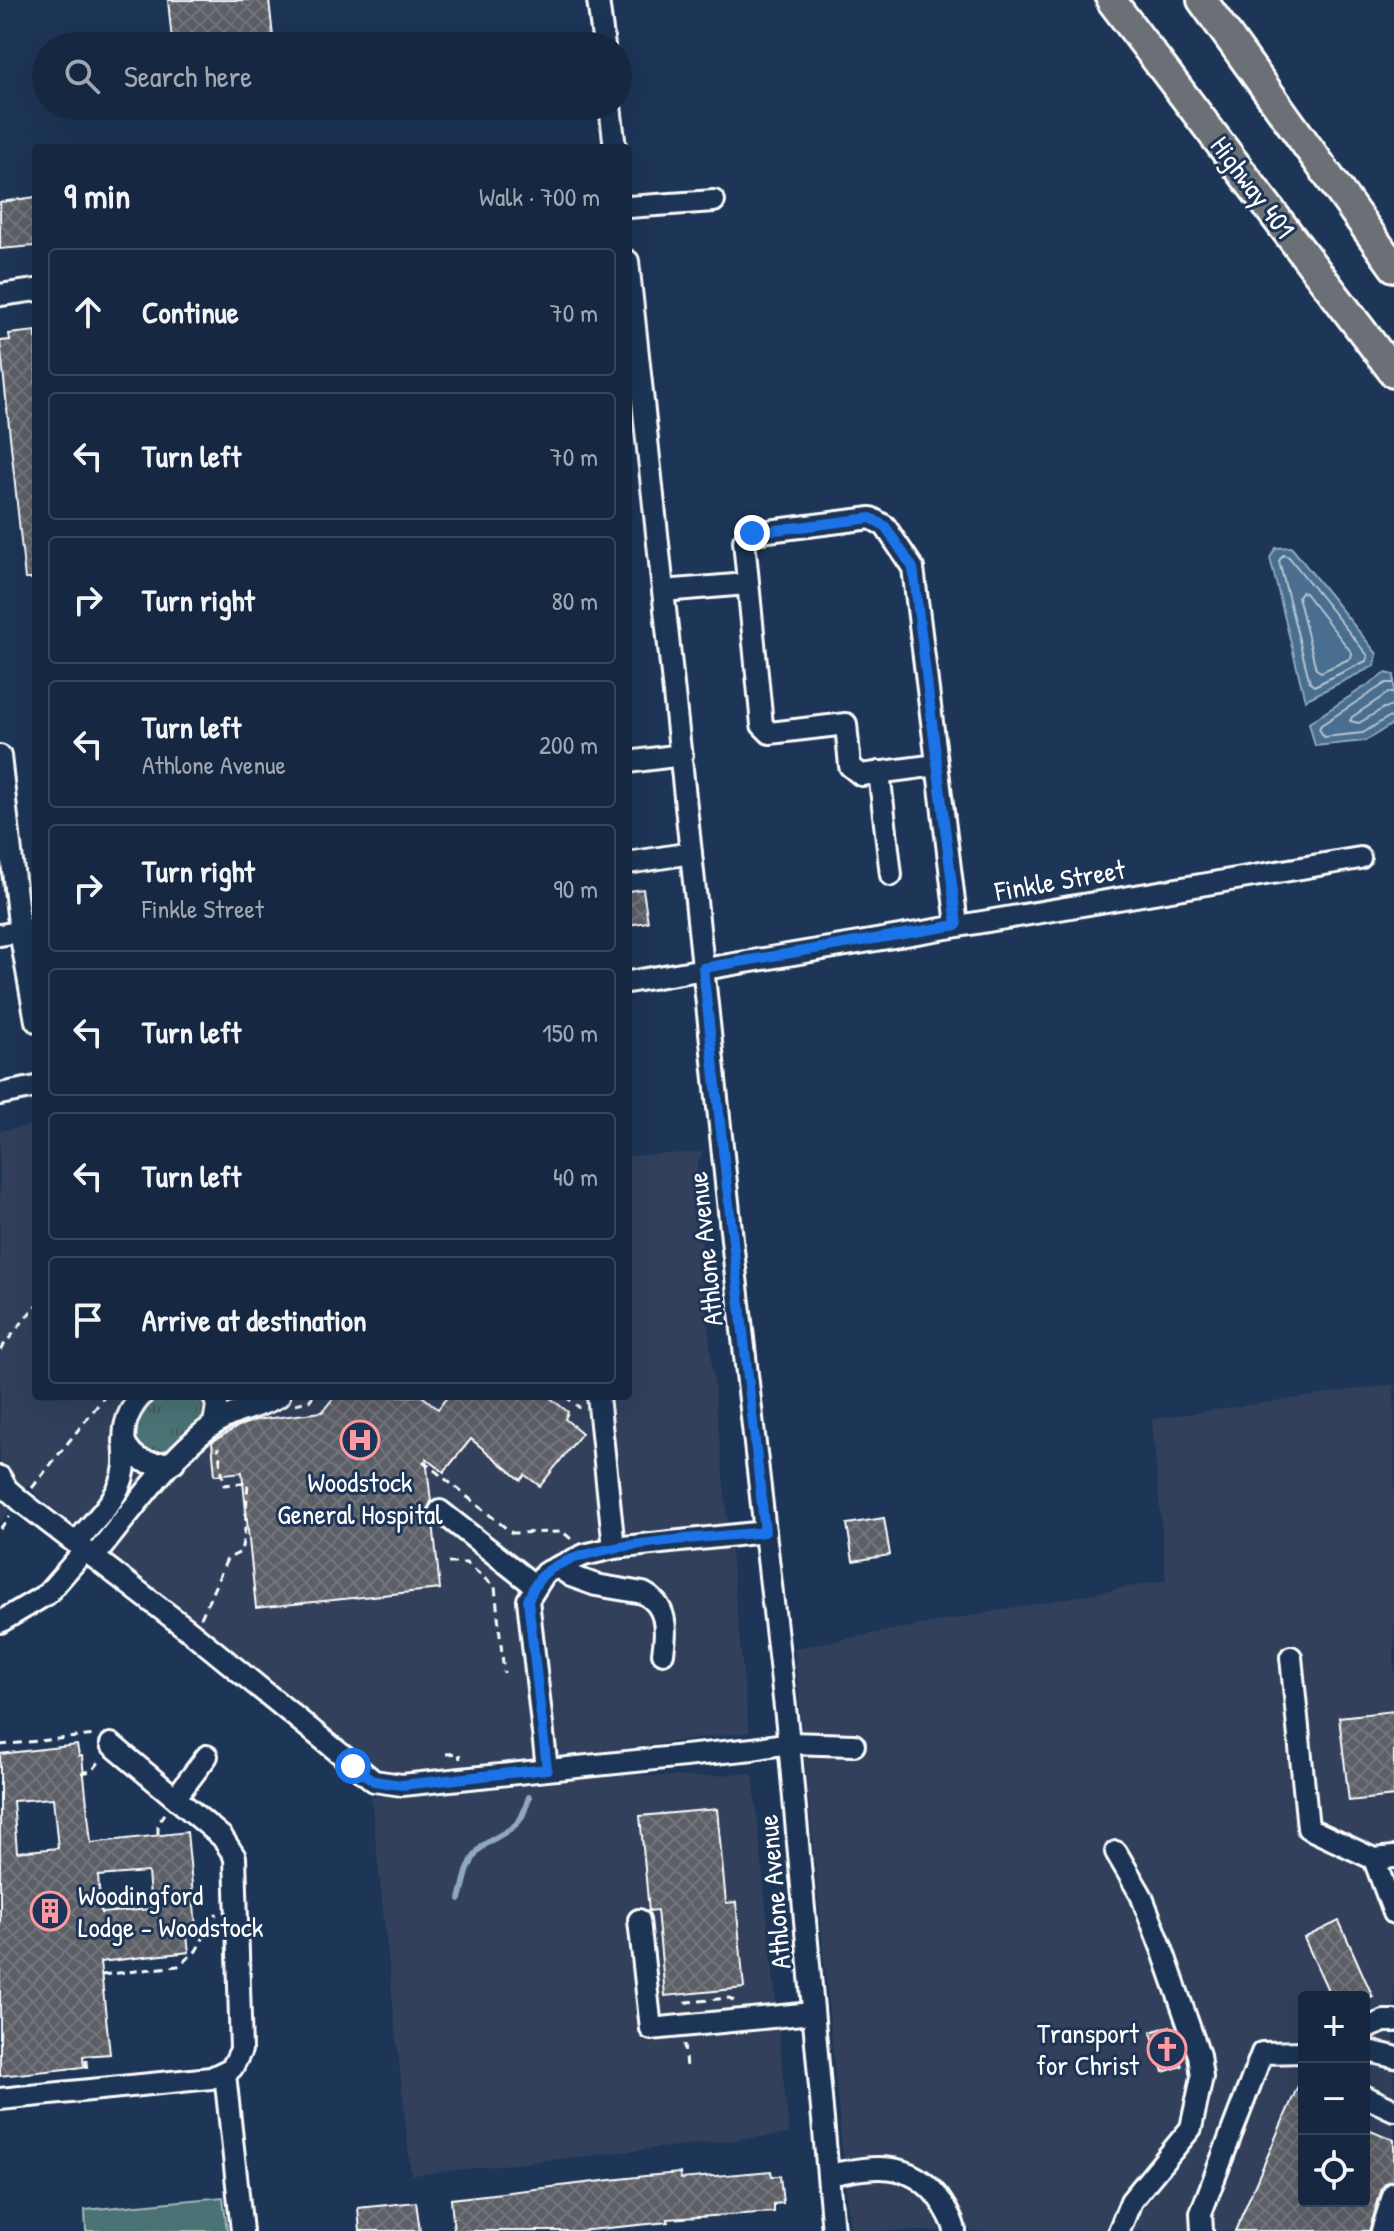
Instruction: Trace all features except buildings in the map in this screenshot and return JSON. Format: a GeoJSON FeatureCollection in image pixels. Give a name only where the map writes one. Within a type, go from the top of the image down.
{"type":"FeatureCollection","features":[{"type":"Feature","properties":{"kind":"highway","name":"Highway 401"},"geometry":{"type":"LineString","coordinates":[[1111,0],[1394,373]]}},
{"type":"Feature","properties":{"kind":"highway"},"geometry":{"type":"LineString","coordinates":[[1202,0],[1394,267]]}},
{"type":"Feature","properties":{"kind":"street"},"geometry":{"type":"LineString","coordinates":[[598,0],[602,32]]}},
{"type":"Feature","properties":{"kind":"street"},"geometry":{"type":"LineString","coordinates":[[612,120],[615,144]]}},
{"type":"Feature","properties":{"kind":"street"},"geometry":{"type":"LineString","coordinates":[[632,207],[714,201]]}},
{"type":"Feature","properties":{"kind":"street"},"geometry":{"type":"LineString","coordinates":[[0,295],[32,291]]}},
{"type":"Feature","properties":{"kind":"street","name":"Athlone Avenue"},"geometry":{"type":"LineString","coordinates":[[632,299],[789,1743],[833,2231]]}},
{"type":"Feature","properties":{"kind":"street"},"geometry":{"type":"LineString","coordinates":[[937,765],[861,775],[850,766],[846,724],[770,733],[762,725],[744,541],[752,533],[871,518],[885,526],[913,568],[957,925]]}},
{"type":"Feature","properties":{"kind":"street"},"geometry":{"type":"LineString","coordinates":[[663,591],[747,584]]}},
{"type":"Feature","properties":{"kind":"street"},"geometry":{"type":"LineString","coordinates":[[632,761],[682,755]]}},
{"type":"Feature","properties":{"kind":"street"},"geometry":{"type":"LineString","coordinates":[[0,756],[19,932],[32,1000]]}},
{"type":"Feature","properties":{"kind":"street"},"geometry":{"type":"LineString","coordinates":[[879,772],[891,875]]}},
{"type":"Feature","properties":{"kind":"street"},"geometry":{"type":"LineString","coordinates":[[632,862],[691,853]]}},
{"type":"Feature","properties":{"kind":"street","name":"Finkle Street"},"geometry":{"type":"LineString","coordinates":[[632,981],[1360,858]]}},
{"type":"Feature","properties":{"kind":"street"},"geometry":{"type":"LineString","coordinates":[[0,1094],[32,1088]]}},
{"type":"Feature","properties":{"kind":"street"},"geometry":{"type":"LineString","coordinates":[[85,1550],[119,1487],[125,1462],[125,1420],[138,1400]]}},
{"type":"Feature","properties":{"kind":"street"},"geometry":{"type":"LineString","coordinates":[[215,1400],[215,1432]]}},
{"type":"Feature","properties":{"kind":"street"},"geometry":{"type":"LineString","coordinates":[[0,1622],[47,1594],[85,1550],[174,1462],[215,1432],[230,1414],[287,1400]]}},
{"type":"Feature","properties":{"kind":"street"},"geometry":{"type":"LineString","coordinates":[[594,1400],[614,1548]]}},
{"type":"Feature","properties":{"kind":"street"},"geometry":{"type":"LineString","coordinates":[[124,1441],[129,1452],[140,1461],[157,1464],[174,1462]]}},
{"type":"Feature","properties":{"kind":"street"},"geometry":{"type":"LineString","coordinates":[[0,1477],[7,1489],[22,1502],[191,1632],[374,1781],[402,1785],[789,1743],[854,1745]]}},
{"type":"Feature","properties":{"kind":"street"},"geometry":{"type":"LineString","coordinates":[[440,1511],[535,1586]]}},
{"type":"Feature","properties":{"kind":"street"},"geometry":{"type":"LineString","coordinates":[[547,1769],[528,1600],[545,1573],[584,1555],[614,1548],[765,1532]]}},
{"type":"Feature","properties":{"kind":"street"},"geometry":{"type":"LineString","coordinates":[[558,1567],[571,1576],[596,1585],[643,1593],[652,1598],[662,1609],[663,1653]]}},
{"type":"Feature","properties":{"kind":"street"},"geometry":{"type":"LineString","coordinates":[[1291,1657],[1308,1828],[1384,1858],[1394,1913]]}},
{"type":"Feature","properties":{"kind":"street"},"geometry":{"type":"LineString","coordinates":[[0,2099],[211,2078],[225,2074],[237,2059],[242,2040],[235,1857],[222,1837],[112,1745]]}},
{"type":"Feature","properties":{"kind":"street"},"geometry":{"type":"LineString","coordinates":[[176,1797],[207,1756]]}},
{"type":"Feature","properties":{"kind":"street"},"geometry":{"type":"LineString","coordinates":[[1116,1852],[1141,1895],[1162,1949],[1199,2055],[1202,2077],[1191,2128],[1131,2201],[1118,2231]]}},
{"type":"Feature","properties":{"kind":"street"},"geometry":{"type":"LineString","coordinates":[[639,1920],[651,2029],[812,2013]]}},
{"type":"Feature","properties":{"kind":"street"},"geometry":{"type":"LineString","coordinates":[[1370,2027],[1394,2021]]}},
{"type":"Feature","properties":{"kind":"street"},"geometry":{"type":"LineString","coordinates":[[1370,2051],[1394,2057]]}},
{"type":"Feature","properties":{"kind":"street"},"geometry":{"type":"LineString","coordinates":[[1202,2231],[1201,2213],[1262,2053],[1298,2052]]}},
{"type":"Feature","properties":{"kind":"street"},"geometry":{"type":"LineString","coordinates":[[225,2074],[242,2231]]}},
{"type":"Feature","properties":{"kind":"street"},"geometry":{"type":"LineString","coordinates":[[1370,2099],[1394,2110]]}},
{"type":"Feature","properties":{"kind":"street"},"geometry":{"type":"LineString","coordinates":[[828,2175],[873,2167],[893,2168],[910,2175],[927,2184],[942,2203],[955,2231]]}},
{"type":"Feature","properties":{"kind":"street"},"geometry":{"type":"LineString","coordinates":[[1382,2231],[1394,2193]]}},
{"type":"Feature","properties":{"kind":"path"},"geometry":{"type":"LineString","coordinates":[[0,1350],[32,1310]]}},
{"type":"Feature","properties":{"kind":"path"},"geometry":{"type":"LineString","coordinates":[[0,1529],[102,1400]]}},
{"type":"Feature","properties":{"kind":"path"},"geometry":{"type":"LineString","coordinates":[[287,1400],[310,1400]]}},
{"type":"Feature","properties":{"kind":"path"},"geometry":{"type":"LineString","coordinates":[[191,1632],[209,1601],[227,1559],[241,1552],[245,1530],[248,1482],[224,1485],[215,1432]]}},
{"type":"Feature","properties":{"kind":"path"},"geometry":{"type":"LineString","coordinates":[[423,1461],[512,1533],[563,1532],[584,1555]]}},
{"type":"Feature","properties":{"kind":"path"},"geometry":{"type":"LineString","coordinates":[[448,1563],[466,1563],[495,1587],[504,1673]]}},
{"type":"Feature","properties":{"kind":"path"},"geometry":{"type":"LineString","coordinates":[[0,1745],[98,1735],[112,1745],[92,1771],[81,1773]]}},
{"type":"Feature","properties":{"kind":"path"},"geometry":{"type":"LineString","coordinates":[[102,1975],[178,1966],[196,1951],[219,1911],[238,1906]]}},
{"type":"Feature","properties":{"kind":"shaded area","name":"Woodstock General Hospital"},"geometry":{"type":"Polygon","coordinates":[[[32,1125],[32,1400],[632,1400],[632,1156],[703,1152],[697,1164],[705,1295],[749,1732],[520,1762],[400,1774],[381,1771],[360,1758],[28,1485],[0,1523],[0,1131],[32,1125]]]}},
{"type":"Feature","properties":{"kind":"shaded area"},"geometry":{"type":"Polygon","coordinates":[[[1394,1384],[1394,2231],[850,2231],[794,1648],[1166,1580],[1152,1419],[1394,1384]]]}},
{"type":"Feature","properties":{"kind":"shaded area"},"geometry":{"type":"Polygon","coordinates":[[[753,1774],[789,2134],[411,2175],[371,1797],[511,1788],[622,1775],[706,1777],[753,1774]]]}},
{"type":"Feature","properties":{"kind":"green space"},"geometry":{"type":"Polygon","coordinates":[[[154,1400],[205,1400],[207,1405],[203,1421],[165,1456],[133,1448],[134,1425],[154,1400]]]}},
{"type":"Feature","properties":{"kind":"green space"},"geometry":{"type":"Polygon","coordinates":[[[223,2197],[227,2231],[86,2231],[85,2210],[223,2197]]]}},
{"type":"Feature","properties":{"kind":"water"},"geometry":{"type":"Polygon","coordinates":[[[1291,547],[1377,654],[1374,666],[1305,700],[1270,558],[1276,548],[1291,547]]]}},
{"type":"Feature","properties":{"kind":"water"},"geometry":{"type":"Polygon","coordinates":[[[1386,673],[1394,675],[1394,723],[1365,741],[1315,746],[1309,723],[1386,673]]]}},
{"type":"Feature","properties":{"kind":"waterway"},"geometry":{"type":"LineString","coordinates":[[460,1899],[474,1857],[482,1846],[510,1830],[519,1821],[529,1797]]}},
{"type":"Feature","properties":{"kind":"place","name":"Woodstock General Hospital"},"geometry":{"type":"Point","coordinates":[360,1440]}},
{"type":"Feature","properties":{"kind":"place","name":"Woodingford Lodge - Woodstock"},"geometry":{"type":"Point","coordinates":[50,1911]}},
{"type":"Feature","properties":{"kind":"place","name":"Transport for Christ"},"geometry":{"type":"Point","coordinates":[1167,2049]}},
{"type":"Feature","properties":{"kind":"route"},"geometry":{"type":"LineString","coordinates":[[353,1766],[374,1781],[402,1785],[547,1769],[528,1600],[545,1573],[584,1555],[614,1548],[765,1532],[703,968],[957,925],[913,568],[885,526],[871,518],[752,533]]}}]}
